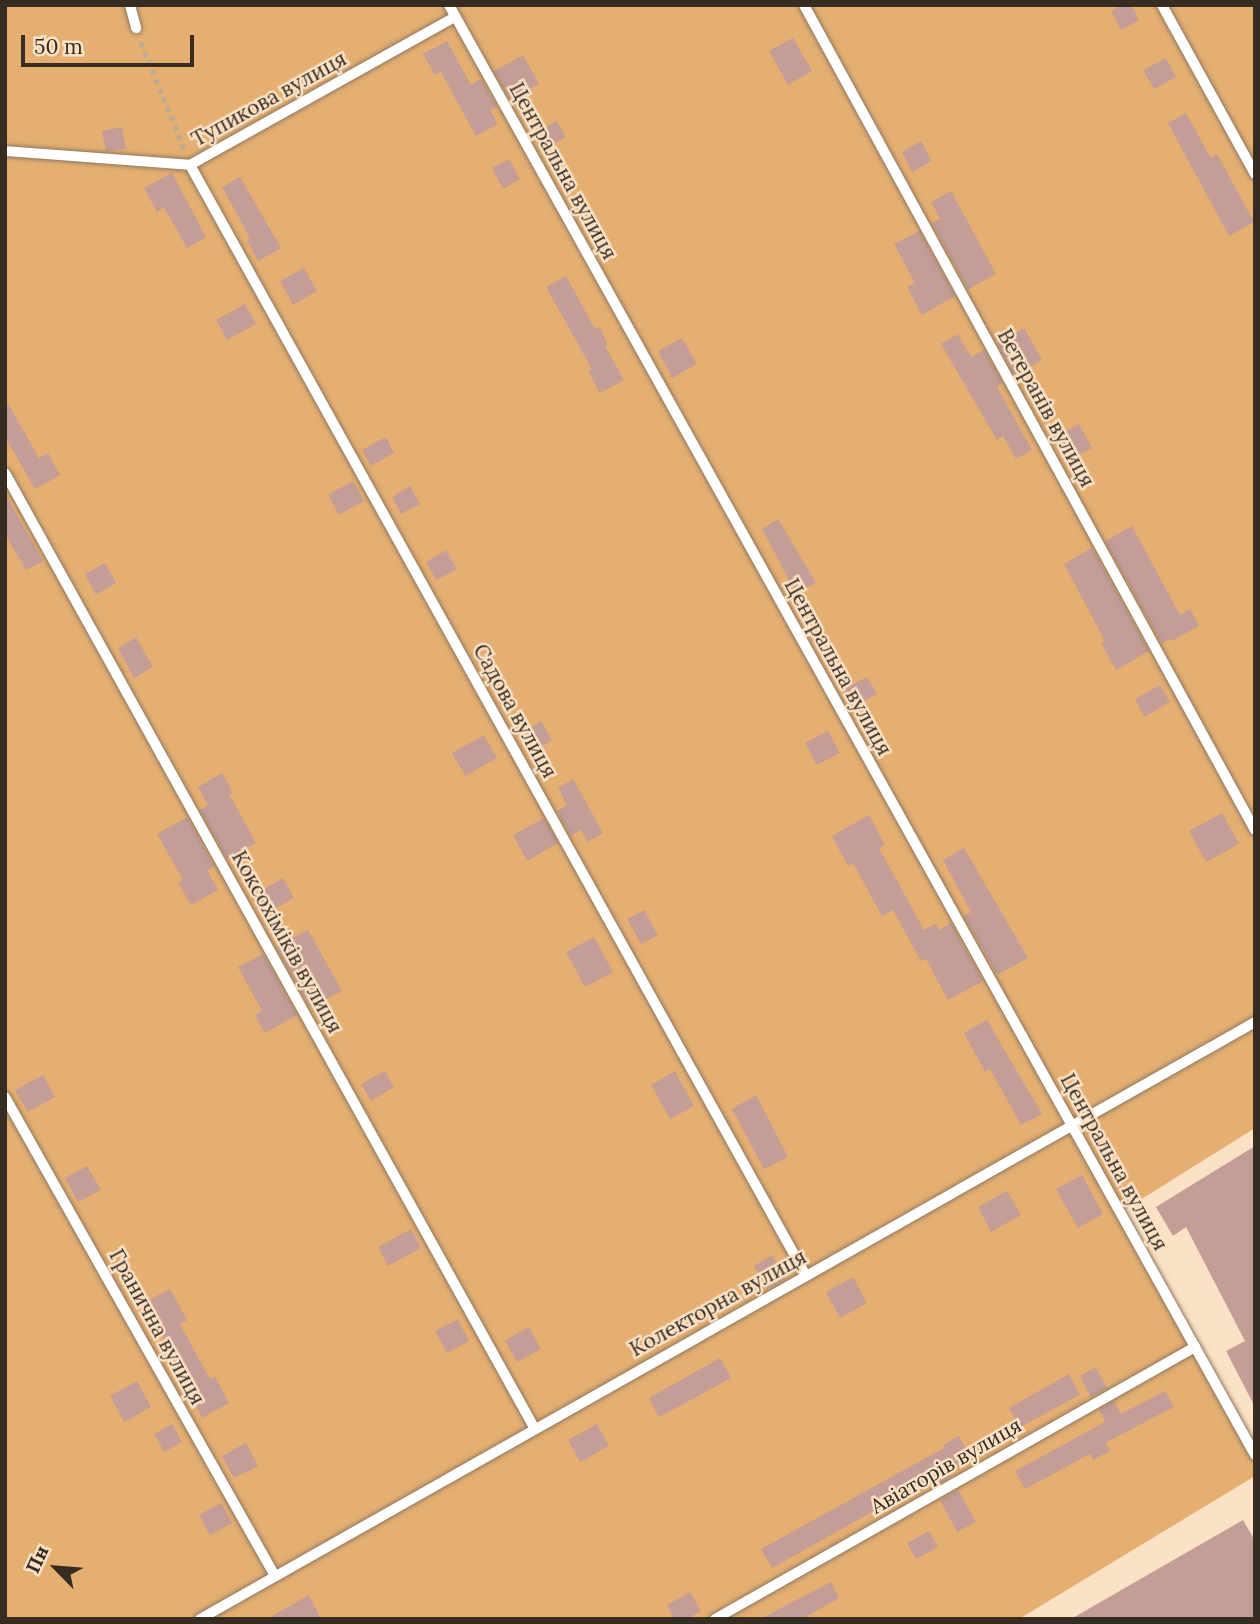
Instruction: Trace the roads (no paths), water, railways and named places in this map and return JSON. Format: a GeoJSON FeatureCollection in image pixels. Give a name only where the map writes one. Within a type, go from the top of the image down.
{"type":"FeatureCollection","features":[{"type":"Feature","properties":{"kind":"lane"},"geometry":{"type":"LineString","coordinates":[[130,5],[136,28]]}},
{"type":"Feature","properties":{"kind":"lane","name":"Центральна вулиця"},"geometry":{"type":"LineString","coordinates":[[449,5],[1255,1455]]}},
{"type":"Feature","properties":{"kind":"lane","name":"Ветеранів вулиця"},"geometry":{"type":"LineString","coordinates":[[804,5],[1255,830]]}},
{"type":"Feature","properties":{"kind":"lane"},"geometry":{"type":"LineString","coordinates":[[1162,5],[1255,174]]}},
{"type":"Feature","properties":{"kind":"lane","name":"Тупикова вулиця"},"geometry":{"type":"LineString","coordinates":[[5,151],[190,164],[455,17]]}},
{"type":"Feature","properties":{"kind":"lane","name":"Садова вулиця"},"geometry":{"type":"LineString","coordinates":[[190,164],[806,1276]]}},
{"type":"Feature","properties":{"kind":"lane","name":"Коксохіміків вулиця"},"geometry":{"type":"LineString","coordinates":[[5,473],[535,1429]]}},
{"type":"Feature","properties":{"kind":"lane","name":"Колекторна вулиця"},"geometry":{"type":"LineString","coordinates":[[200,1619],[1255,1022]]}},
{"type":"Feature","properties":{"kind":"lane","name":"Гранична вулиця"},"geometry":{"type":"LineString","coordinates":[[5,1097],[275,1576]]}},
{"type":"Feature","properties":{"kind":"lane","name":"Авіаторів вулиця"},"geometry":{"type":"LineString","coordinates":[[715,1619],[1195,1347]]}}]}
